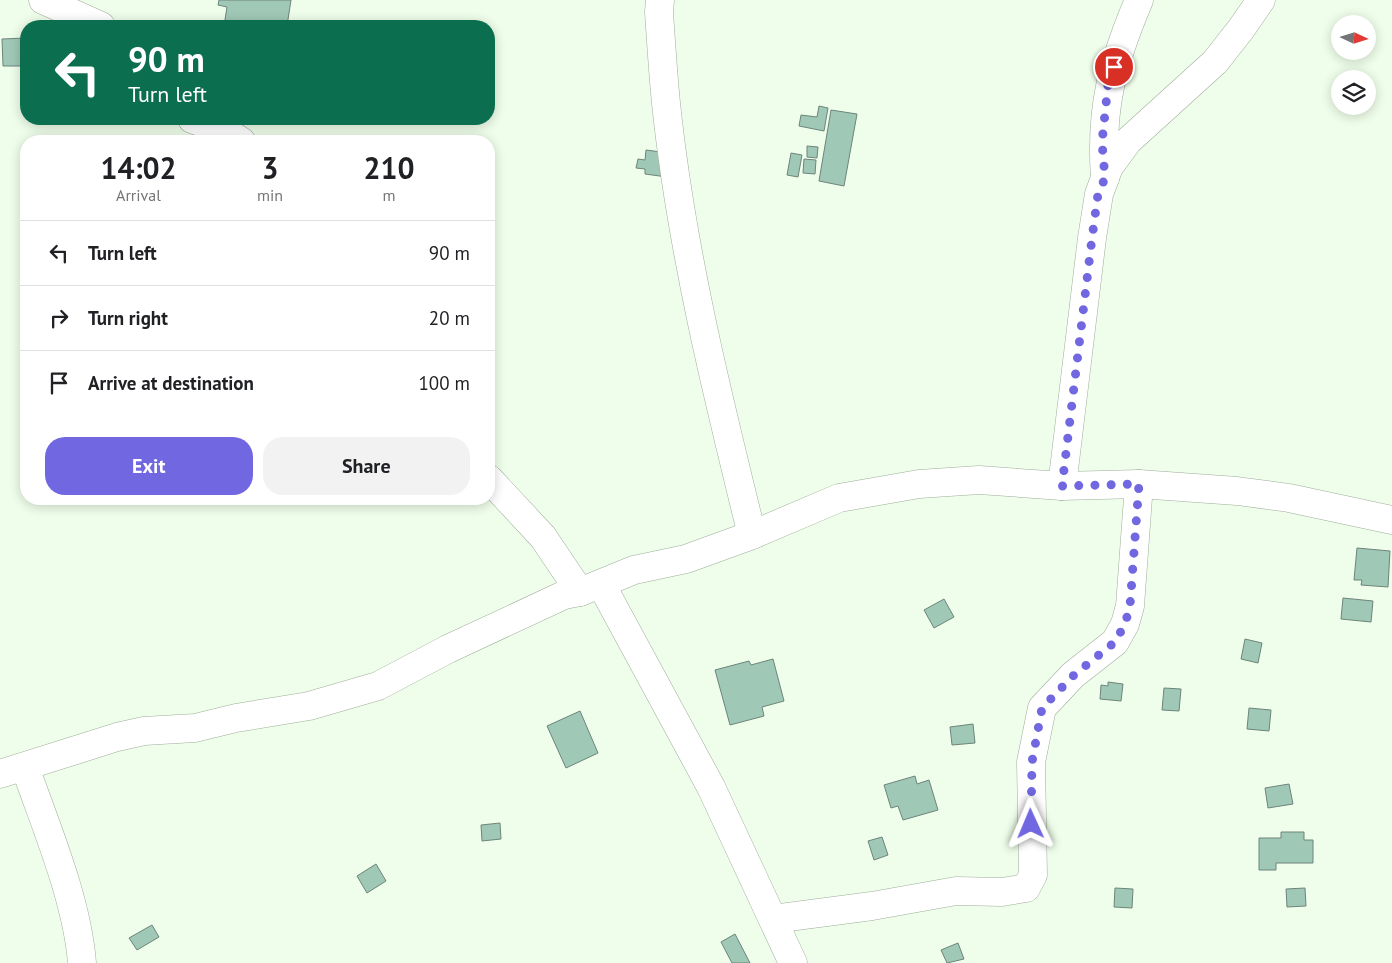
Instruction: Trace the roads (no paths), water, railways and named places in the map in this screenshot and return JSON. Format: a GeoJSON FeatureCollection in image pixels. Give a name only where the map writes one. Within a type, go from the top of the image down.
{"type":"FeatureCollection","features":[{"type":"Feature","properties":{"kind":"street"},"geometry":{"type":"LineString","coordinates":[[43,0],[88,20]]}},
{"type":"Feature","properties":{"kind":"street"},"geometry":{"type":"LineString","coordinates":[[660,0],[659,12],[666,104],[685,227],[718,399],[752,535]]}},
{"type":"Feature","properties":{"kind":"street"},"geometry":{"type":"LineString","coordinates":[[1105,178],[1102,142],[1108,85],[1139,0]]}},
{"type":"Feature","properties":{"kind":"street"},"geometry":{"type":"LineString","coordinates":[[1062,486],[1098,194],[1109,167],[1128,142],[1215,62],[1260,0]]}},
{"type":"Feature","properties":{"kind":"street"},"geometry":{"type":"LineString","coordinates":[[208,125],[231,135]]}},
{"type":"Feature","properties":{"kind":"street"},"geometry":{"type":"LineString","coordinates":[[82,963],[81,950],[64,878],[13,770],[41,760],[117,737],[144,731],[195,728],[236,718],[309,706],[378,686],[564,595],[590,588],[634,570],[686,559],[752,535],[839,498],[919,484],[979,480],[1062,486],[1139,484],[1272,496],[1392,520]]}},
{"type":"Feature","properties":{"kind":"street"},"geometry":{"type":"LineString","coordinates":[[773,919],[872,906],[956,891],[1002,892],[1026,888],[1033,875],[1032,762],[1042,708],[1074,675],[1115,642],[1125,624],[1130,606],[1139,484]]}},
{"type":"Feature","properties":{"kind":"street"},"geometry":{"type":"LineString","coordinates":[[495,485],[590,588],[711,787],[793,963]]}}]}
